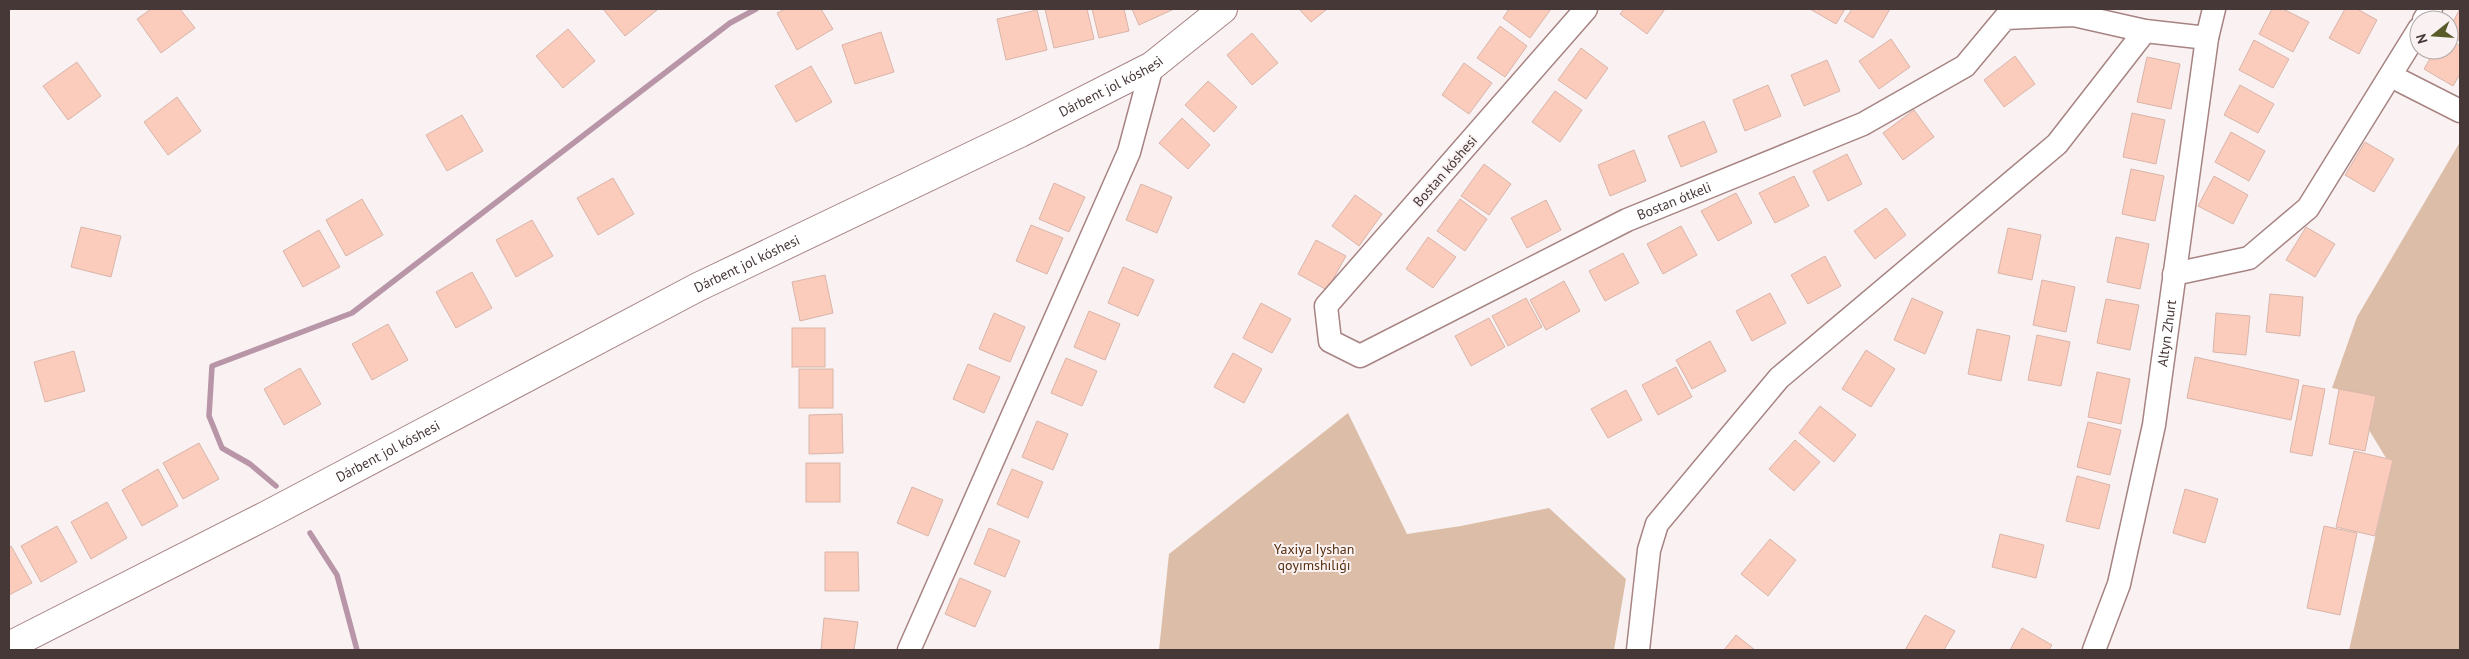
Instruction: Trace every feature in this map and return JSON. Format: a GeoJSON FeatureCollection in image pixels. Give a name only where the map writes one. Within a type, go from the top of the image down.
{"type":"FeatureCollection","features":[{"type":"Feature","properties":{"kind":"main road","name":"Dárbent jol kóshesi"},"geometry":{"type":"LineString","coordinates":[[9,646],[266,515],[698,287],[1020,133],[1152,66],[1223,9]]}},
{"type":"Feature","properties":{"kind":"street","name":"Bostan kóshesi"},"geometry":{"type":"LineString","coordinates":[[1330,341],[1326,306],[1586,9]]}},
{"type":"Feature","properties":{"kind":"street","name":"Altyn Zhurt"},"geometry":{"type":"LineString","coordinates":[[2094,650],[2119,584],[2154,426],[2207,38],[2214,9]]}},
{"type":"Feature","properties":{"kind":"street","name":"Bostan ótkeli"},"geometry":{"type":"LineString","coordinates":[[1330,341],[1360,356],[1626,220],[1864,124],[1965,66],[2005,18],[2074,15],[2145,30]]}},
{"type":"Feature","properties":{"kind":"street"},"geometry":{"type":"LineString","coordinates":[[1638,650],[1649,550],[1657,524],[1780,378],[2057,144],[2145,30],[2207,38]]}},
{"type":"Feature","properties":{"kind":"street"},"geometry":{"type":"LineString","coordinates":[[2174,274],[2249,258],[2308,208],[2409,46]]}},
{"type":"Feature","properties":{"kind":"street"},"geometry":{"type":"LineString","coordinates":[[909,650],[1129,152],[1152,66]]}},
{"type":"Feature","properties":{"kind":"street"},"geometry":{"type":"LineString","coordinates":[[2391,76],[2460,111]]}},
{"type":"Feature","properties":{"kind":"green space"},"geometry":{"type":"Polygon","coordinates":[[[2460,142],[2460,650],[2349,650],[2393,460],[2386,458],[2369,430],[2376,397],[2332,388],[2357,317],[2460,142]]]}},
{"type":"Feature","properties":{"kind":"green space","name":"Yaxiya Iyshan qoyımshılıǵı"},"geometry":{"type":"Polygon","coordinates":[[[1348,413],[1407,534],[1461,526],[1549,508],[1626,579],[1614,650],[1159,650],[1169,554],[1348,413]]]}},
{"type":"Feature","properties":{"kind":"building"},"geometry":{"type":"Polygon","coordinates":[[[151,9],[180,9],[195,28],[161,53],[137,19],[151,9]]]}},
{"type":"Feature","properties":{"kind":"building"},"geometry":{"type":"Polygon","coordinates":[[[603,9],[656,9],[657,10],[625,36],[603,9]]]}},
{"type":"Feature","properties":{"kind":"building"},"geometry":{"type":"Polygon","coordinates":[[[785,9],[821,9],[833,29],[797,50],[777,13],[785,9]]]}},
{"type":"Feature","properties":{"kind":"building"},"geometry":{"type":"Polygon","coordinates":[[[1045,9],[1087,9],[1094,39],[1054,48],[1045,9]]]}},
{"type":"Feature","properties":{"kind":"building"},"geometry":{"type":"Polygon","coordinates":[[[1092,9],[1124,9],[1129,31],[1099,38],[1092,9]]]}},
{"type":"Feature","properties":{"kind":"building"},"geometry":{"type":"Polygon","coordinates":[[[1132,9],[1174,9],[1139,25],[1132,9]]]}},
{"type":"Feature","properties":{"kind":"building"},"geometry":{"type":"Polygon","coordinates":[[[1299,9],[1327,9],[1311,22],[1299,9]]]}},
{"type":"Feature","properties":{"kind":"building"},"geometry":{"type":"Polygon","coordinates":[[[1509,9],[1551,9],[1530,38],[1503,18],[1509,9]]]}},
{"type":"Feature","properties":{"kind":"building"},"geometry":{"type":"Polygon","coordinates":[[[1624,9],[1665,9],[1647,34],[1620,14],[1624,9]]]}},
{"type":"Feature","properties":{"kind":"building"},"geometry":{"type":"Polygon","coordinates":[[[1810,9],[1845,9],[1836,24],[1810,9]]]}},
{"type":"Feature","properties":{"kind":"building"},"geometry":{"type":"Polygon","coordinates":[[[1852,9],[1890,9],[1873,38],[1844,21],[1852,9]]]}},
{"type":"Feature","properties":{"kind":"building"},"geometry":{"type":"Polygon","coordinates":[[[2272,9],[2283,9],[2309,22],[2293,52],[2259,34],[2272,9]]]}},
{"type":"Feature","properties":{"kind":"building"},"geometry":{"type":"Polygon","coordinates":[[[2345,9],[2357,9],[2377,20],[2359,54],[2329,38],[2345,9]]]}},
{"type":"Feature","properties":{"kind":"building"},"geometry":{"type":"Polygon","coordinates":[[[2460,9],[2460,41],[2459,40],[2460,9]]]}},
{"type":"Feature","properties":{"kind":"building"},"geometry":{"type":"Polygon","coordinates":[[[1037,10],[1047,50],[1006,60],[997,19],[1037,10]]]}},
{"type":"Feature","properties":{"kind":"building"},"geometry":{"type":"Polygon","coordinates":[[[1500,26],[1527,46],[1505,77],[1477,58],[1500,26]]]}},
{"type":"Feature","properties":{"kind":"building"},"geometry":{"type":"Polygon","coordinates":[[[568,29],[595,61],[563,88],[536,56],[568,29]]]}},
{"type":"Feature","properties":{"kind":"building"},"geometry":{"type":"Polygon","coordinates":[[[881,32],[894,72],[855,84],[842,45],[881,32]]]}},
{"type":"Feature","properties":{"kind":"building"},"geometry":{"type":"Polygon","coordinates":[[[1252,33],[1278,63],[1252,85],[1227,55],[1252,33]]]}},
{"type":"Feature","properties":{"kind":"building"},"geometry":{"type":"Polygon","coordinates":[[[1891,39],[1910,67],[1879,89],[1859,61],[1891,39]]]}},
{"type":"Feature","properties":{"kind":"building"},"geometry":{"type":"Polygon","coordinates":[[[2254,40],[2289,59],[2273,88],[2239,70],[2254,40]]]}},
{"type":"Feature","properties":{"kind":"building"},"geometry":{"type":"Polygon","coordinates":[[[2460,46],[2460,74],[2453,86],[2424,69],[2429,60],[2459,60],[2460,46]]]}},
{"type":"Feature","properties":{"kind":"building"},"geometry":{"type":"Polygon","coordinates":[[[1581,48],[1608,68],[1586,99],[1558,80],[1581,48]]]}},
{"type":"Feature","properties":{"kind":"building"},"geometry":{"type":"Polygon","coordinates":[[[2015,56],[2035,84],[2004,107],[1984,80],[2015,56]]]}},
{"type":"Feature","properties":{"kind":"building"},"geometry":{"type":"Polygon","coordinates":[[[2147,57],[2180,64],[2171,109],[2137,102],[2147,57]]]}},
{"type":"Feature","properties":{"kind":"building"},"geometry":{"type":"Polygon","coordinates":[[[1827,60],[1840,91],[1804,106],[1791,75],[1827,60]]]}},
{"type":"Feature","properties":{"kind":"building"},"geometry":{"type":"Polygon","coordinates":[[[77,62],[101,96],[68,120],[43,86],[77,62]]]}},
{"type":"Feature","properties":{"kind":"building"},"geometry":{"type":"Polygon","coordinates":[[[1464,63],[1492,83],[1469,114],[1442,95],[1464,63]]]}},
{"type":"Feature","properties":{"kind":"building"},"geometry":{"type":"Polygon","coordinates":[[[811,66],[832,102],[796,122],[775,86],[811,66]]]}},
{"type":"Feature","properties":{"kind":"building"},"geometry":{"type":"Polygon","coordinates":[[[1208,81],[1237,107],[1214,132],[1185,105],[1208,81]]]}},
{"type":"Feature","properties":{"kind":"building"},"geometry":{"type":"Polygon","coordinates":[[[1768,85],[1781,116],[1745,131],[1733,100],[1768,85]]]}},
{"type":"Feature","properties":{"kind":"building"},"geometry":{"type":"Polygon","coordinates":[[[2240,85],[2274,104],[2258,133],[2224,115],[2240,85]]]}},
{"type":"Feature","properties":{"kind":"building"},"geometry":{"type":"Polygon","coordinates":[[[1555,91],[1582,110],[1560,142],[1532,122],[1555,91]]]}},
{"type":"Feature","properties":{"kind":"building"},"geometry":{"type":"Polygon","coordinates":[[[177,97],[201,131],[168,155],[144,122],[177,97]]]}},
{"type":"Feature","properties":{"kind":"building"},"geometry":{"type":"Polygon","coordinates":[[[1914,110],[1934,137],[1903,160],[1883,133],[1914,110]]]}},
{"type":"Feature","properties":{"kind":"building"},"geometry":{"type":"Polygon","coordinates":[[[2132,113],[2165,120],[2156,164],[2123,157],[2132,113]]]}},
{"type":"Feature","properties":{"kind":"building"},"geometry":{"type":"Polygon","coordinates":[[[462,115],[483,151],[447,171],[426,135],[462,115]]]}},
{"type":"Feature","properties":{"kind":"building"},"geometry":{"type":"Polygon","coordinates":[[[1182,118],[1210,145],[1188,169],[1159,143],[1182,118]]]}},
{"type":"Feature","properties":{"kind":"building"},"geometry":{"type":"Polygon","coordinates":[[[1704,121],[1717,152],[1681,167],[1668,136],[1704,121]]]}},
{"type":"Feature","properties":{"kind":"building"},"geometry":{"type":"Polygon","coordinates":[[[2231,132],[2265,151],[2249,181],[2215,162],[2231,132]]]}},
{"type":"Feature","properties":{"kind":"building"},"geometry":{"type":"Polygon","coordinates":[[[2365,142],[2394,159],[2374,192],[2345,175],[2365,142]]]}},
{"type":"Feature","properties":{"kind":"building"},"geometry":{"type":"Polygon","coordinates":[[[1634,150],[1646,181],[1610,196],[1598,165],[1634,150]]]}},
{"type":"Feature","properties":{"kind":"building"},"geometry":{"type":"Polygon","coordinates":[[[1847,154],[1862,184],[1828,201],[1813,171],[1847,154]]]}},
{"type":"Feature","properties":{"kind":"building"},"geometry":{"type":"Polygon","coordinates":[[[1484,164],[1511,184],[1489,215],[1461,196],[1484,164]]]}},
{"type":"Feature","properties":{"kind":"building"},"geometry":{"type":"Polygon","coordinates":[[[2131,169],[2164,176],[2155,221],[2122,214],[2131,169]]]}},
{"type":"Feature","properties":{"kind":"building"},"geometry":{"type":"Polygon","coordinates":[[[1794,176],[1809,206],[1775,223],[1759,193],[1794,176]]]}},
{"type":"Feature","properties":{"kind":"building"},"geometry":{"type":"Polygon","coordinates":[[[2214,176],[2248,195],[2233,224],[2198,206],[2214,176]]]}},
{"type":"Feature","properties":{"kind":"building"},"geometry":{"type":"Polygon","coordinates":[[[613,178],[634,214],[598,235],[577,198],[613,178]]]}},
{"type":"Feature","properties":{"kind":"building"},"geometry":{"type":"Polygon","coordinates":[[[1054,183],[1085,197],[1069,232],[1039,219],[1054,183]]]}},
{"type":"Feature","properties":{"kind":"building"},"geometry":{"type":"Polygon","coordinates":[[[1141,184],[1172,197],[1157,233],[1126,220],[1141,184]]]}},
{"type":"Feature","properties":{"kind":"building"},"geometry":{"type":"Polygon","coordinates":[[[1736,193],[1752,223],[1718,241],[1701,211],[1736,193]]]}},
{"type":"Feature","properties":{"kind":"building"},"geometry":{"type":"Polygon","coordinates":[[[1355,195],[1382,214],[1359,246],[1332,226],[1355,195]]]}},
{"type":"Feature","properties":{"kind":"building"},"geometry":{"type":"Polygon","coordinates":[[[362,199],[383,235],[346,256],[326,220],[362,199]]]}},
{"type":"Feature","properties":{"kind":"building"},"geometry":{"type":"Polygon","coordinates":[[[1460,199],[1487,219],[1465,251],[1437,231],[1460,199]]]}},
{"type":"Feature","properties":{"kind":"building"},"geometry":{"type":"Polygon","coordinates":[[[1546,200],[1561,230],[1527,248],[1511,218],[1546,200]]]}},
{"type":"Feature","properties":{"kind":"building"},"geometry":{"type":"Polygon","coordinates":[[[1886,208],[1906,235],[1875,259],[1854,231],[1886,208]]]}},
{"type":"Feature","properties":{"kind":"building"},"geometry":{"type":"Polygon","coordinates":[[[532,220],[553,256],[516,277],[496,240],[532,220]]]}},
{"type":"Feature","properties":{"kind":"building"},"geometry":{"type":"Polygon","coordinates":[[[1031,225],[1063,238],[1047,274],[1016,261],[1031,225]]]}},
{"type":"Feature","properties":{"kind":"building"},"geometry":{"type":"Polygon","coordinates":[[[1681,226],[1697,255],[1663,274],[1647,244],[1681,226]]]}},
{"type":"Feature","properties":{"kind":"building"},"geometry":{"type":"Polygon","coordinates":[[[81,227],[121,236],[111,277],[71,267],[81,227]]]}},
{"type":"Feature","properties":{"kind":"building"},"geometry":{"type":"Polygon","coordinates":[[[2306,227],[2335,244],[2315,277],[2286,260],[2306,227]]]}},
{"type":"Feature","properties":{"kind":"building"},"geometry":{"type":"Polygon","coordinates":[[[2008,228],[2041,235],[2032,280],[1998,273],[2008,228]]]}},
{"type":"Feature","properties":{"kind":"building"},"geometry":{"type":"Polygon","coordinates":[[[319,230],[340,267],[303,287],[283,251],[319,230]]]}},
{"type":"Feature","properties":{"kind":"building"},"geometry":{"type":"Polygon","coordinates":[[[1428,237],[1456,257],[1433,288],[1406,269],[1428,237]]]}},
{"type":"Feature","properties":{"kind":"building"},"geometry":{"type":"Polygon","coordinates":[[[2116,237],[2149,244],[2140,289],[2107,282],[2116,237]]]}},
{"type":"Feature","properties":{"kind":"building"},"geometry":{"type":"Polygon","coordinates":[[[1316,240],[1346,256],[1327,290],[1298,274],[1316,240]]]}},
{"type":"Feature","properties":{"kind":"building"},"geometry":{"type":"Polygon","coordinates":[[[1623,253],[1639,283],[1605,301],[1589,271],[1623,253]]]}},
{"type":"Feature","properties":{"kind":"building"},"geometry":{"type":"Polygon","coordinates":[[[1825,256],[1841,286],[1808,304],[1791,275],[1825,256]]]}},
{"type":"Feature","properties":{"kind":"building"},"geometry":{"type":"Polygon","coordinates":[[[1123,267],[1154,280],[1138,316],[1108,303],[1123,267]]]}},
{"type":"Feature","properties":{"kind":"building"},"geometry":{"type":"Polygon","coordinates":[[[472,272],[492,308],[456,328],[436,292],[472,272]]]}},
{"type":"Feature","properties":{"kind":"building"},"geometry":{"type":"Polygon","coordinates":[[[825,275],[833,313],[800,321],[792,282],[825,275]]]}},
{"type":"Feature","properties":{"kind":"building"},"geometry":{"type":"Polygon","coordinates":[[[2042,280],[2075,287],[2066,332],[2033,325],[2042,280]]]}},
{"type":"Feature","properties":{"kind":"building"},"geometry":{"type":"Polygon","coordinates":[[[1564,281],[1580,311],[1546,330],[1530,300],[1564,281]]]}},
{"type":"Feature","properties":{"kind":"building"},"geometry":{"type":"Polygon","coordinates":[[[1770,293],[1786,323],[1752,341],[1736,311],[1770,293]]]}},
{"type":"Feature","properties":{"kind":"building"},"geometry":{"type":"Polygon","coordinates":[[[2270,294],[2303,297],[2300,336],[2266,332],[2270,294]]]}},
{"type":"Feature","properties":{"kind":"building"},"geometry":{"type":"Polygon","coordinates":[[[1526,298],[1542,327],[1508,346],[1492,316],[1526,298]]]}},
{"type":"Feature","properties":{"kind":"building"},"geometry":{"type":"Polygon","coordinates":[[[1912,298],[1943,312],[1925,354],[1894,340],[1912,298]]]}},
{"type":"Feature","properties":{"kind":"building"},"geometry":{"type":"Polygon","coordinates":[[[2106,299],[2139,305],[2130,350],[2097,343],[2106,299]]]}},
{"type":"Feature","properties":{"kind":"building"},"geometry":{"type":"Polygon","coordinates":[[[1261,303],[1291,319],[1272,353],[1243,338],[1261,303]]]}},
{"type":"Feature","properties":{"kind":"building"},"geometry":{"type":"Polygon","coordinates":[[[1089,311],[1120,324],[1105,360],[1074,347],[1089,311]]]}},
{"type":"Feature","properties":{"kind":"building"},"geometry":{"type":"Polygon","coordinates":[[[994,313],[1025,327],[1010,362],[979,349],[994,313]]]}},
{"type":"Feature","properties":{"kind":"building"},"geometry":{"type":"Polygon","coordinates":[[[2216,313],[2250,316],[2246,355],[2213,352],[2216,313]]]}},
{"type":"Feature","properties":{"kind":"building"},"geometry":{"type":"Polygon","coordinates":[[[1489,318],[1505,347],[1471,366],[1455,336],[1489,318]]]}},
{"type":"Feature","properties":{"kind":"building"},"geometry":{"type":"Polygon","coordinates":[[[388,324],[408,360],[372,380],[352,344],[388,324]]]}},
{"type":"Feature","properties":{"kind":"building"},"geometry":{"type":"Polygon","coordinates":[[[792,328],[825,328],[825,367],[792,367],[792,328]]]}},
{"type":"Feature","properties":{"kind":"building"},"geometry":{"type":"Polygon","coordinates":[[[1977,329],[2010,336],[2001,381],[1968,374],[1977,329]]]}},
{"type":"Feature","properties":{"kind":"building"},"geometry":{"type":"Polygon","coordinates":[[[2037,335],[2070,342],[2061,386],[2028,380],[2037,335]]]}},
{"type":"Feature","properties":{"kind":"building"},"geometry":{"type":"Polygon","coordinates":[[[1710,341],[1726,371],[1692,389],[1676,360],[1710,341]]]}},
{"type":"Feature","properties":{"kind":"building"},"geometry":{"type":"Polygon","coordinates":[[[1866,350],[1895,369],[1871,407],[1842,389],[1866,350]]]}},
{"type":"Feature","properties":{"kind":"building"},"geometry":{"type":"Polygon","coordinates":[[[74,351],[85,391],[45,402],[34,362],[74,351]]]}},
{"type":"Feature","properties":{"kind":"building"},"geometry":{"type":"Polygon","coordinates":[[[1233,353],[1262,369],[1244,403],[1214,387],[1233,353]]]}},
{"type":"Feature","properties":{"kind":"building"},"geometry":{"type":"Polygon","coordinates":[[[2195,357],[2299,380],[2291,420],[2187,398],[2195,357]]]}},
{"type":"Feature","properties":{"kind":"building"},"geometry":{"type":"Polygon","coordinates":[[[1066,358],[1097,371],[1082,406],[1051,393],[1066,358]]]}},
{"type":"Feature","properties":{"kind":"building"},"geometry":{"type":"Polygon","coordinates":[[[968,364],[1000,377],[984,413],[953,399],[968,364]]]}},
{"type":"Feature","properties":{"kind":"building"},"geometry":{"type":"Polygon","coordinates":[[[1676,367],[1692,397],[1658,415],[1642,385],[1676,367]]]}},
{"type":"Feature","properties":{"kind":"building"},"geometry":{"type":"Polygon","coordinates":[[[300,368],[321,404],[284,425],[264,389],[300,368]]]}},
{"type":"Feature","properties":{"kind":"building"},"geometry":{"type":"Polygon","coordinates":[[[799,369],[833,369],[833,408],[799,408],[799,369]]]}},
{"type":"Feature","properties":{"kind":"building"},"geometry":{"type":"Polygon","coordinates":[[[2097,372],[2130,379],[2121,424],[2088,417],[2097,372]]]}},
{"type":"Feature","properties":{"kind":"building"},"geometry":{"type":"Polygon","coordinates":[[[2303,385],[2325,389],[2312,456],[2290,452],[2303,385]]]}},
{"type":"Feature","properties":{"kind":"building"},"geometry":{"type":"Polygon","coordinates":[[[2339,389],[2376,396],[2365,451],[2329,444],[2339,389]]]}},
{"type":"Feature","properties":{"kind":"building"},"geometry":{"type":"Polygon","coordinates":[[[1626,390],[1642,420],[1608,438],[1591,409],[1626,390]]]}},
{"type":"Feature","properties":{"kind":"building"},"geometry":{"type":"Polygon","coordinates":[[[1820,406],[1856,435],[1834,462],[1799,433],[1820,406]]]}},
{"type":"Feature","properties":{"kind":"building"},"geometry":{"type":"Polygon","coordinates":[[[842,414],[843,453],[809,454],[809,415],[842,414]]]}},
{"type":"Feature","properties":{"kind":"building"},"geometry":{"type":"Polygon","coordinates":[[[1037,421],[1068,434],[1053,470],[1022,457],[1037,421]]]}},
{"type":"Feature","properties":{"kind":"building"},"geometry":{"type":"Polygon","coordinates":[[[2088,422],[2121,430],[2110,475],[2077,467],[2088,422]]]}},
{"type":"Feature","properties":{"kind":"building"},"geometry":{"type":"Polygon","coordinates":[[[1795,440],[1820,462],[1794,491],[1769,469],[1795,440]]]}},
{"type":"Feature","properties":{"kind":"building"},"geometry":{"type":"Polygon","coordinates":[[[199,443],[219,479],[183,499],[163,463],[199,443]]]}},
{"type":"Feature","properties":{"kind":"building"},"geometry":{"type":"Polygon","coordinates":[[[2354,451],[2393,460],[2375,536],[2336,527],[2354,451]]]}},
{"type":"Feature","properties":{"kind":"building"},"geometry":{"type":"Polygon","coordinates":[[[806,463],[840,463],[840,502],[806,502],[806,463]]]}},
{"type":"Feature","properties":{"kind":"building"},"geometry":{"type":"Polygon","coordinates":[[[158,469],[178,506],[142,526],[122,490],[158,469]]]}},
{"type":"Feature","properties":{"kind":"building"},"geometry":{"type":"Polygon","coordinates":[[[1012,469],[1043,482],[1028,518],[997,504],[1012,469]]]}},
{"type":"Feature","properties":{"kind":"building"},"geometry":{"type":"Polygon","coordinates":[[[2077,476],[2110,485],[2099,529],[2066,521],[2077,476]]]}},
{"type":"Feature","properties":{"kind":"building"},"geometry":{"type":"Polygon","coordinates":[[[912,487],[943,500],[928,536],[897,523],[912,487]]]}},
{"type":"Feature","properties":{"kind":"building"},"geometry":{"type":"Polygon","coordinates":[[[2185,489],[2218,499],[2205,543],[2173,533],[2185,489]]]}},
{"type":"Feature","properties":{"kind":"building"},"geometry":{"type":"Polygon","coordinates":[[[107,502],[127,538],[91,559],[71,522],[107,502]]]}},
{"type":"Feature","properties":{"kind":"building"},"geometry":{"type":"Polygon","coordinates":[[[57,526],[77,562],[41,582],[21,546],[57,526]]]}},
{"type":"Feature","properties":{"kind":"building"},"geometry":{"type":"Polygon","coordinates":[[[2324,526],[2357,533],[2340,615],[2307,608],[2324,526]]]}},
{"type":"Feature","properties":{"kind":"building"},"geometry":{"type":"Polygon","coordinates":[[[989,528],[1020,541],[1005,577],[974,564],[989,528]]]}},
{"type":"Feature","properties":{"kind":"building"},"geometry":{"type":"Polygon","coordinates":[[[2000,534],[2044,545],[2036,578],[1992,567],[2000,534]]]}},
{"type":"Feature","properties":{"kind":"building"},"geometry":{"type":"Polygon","coordinates":[[[1770,539],[1796,560],[1768,596],[1741,574],[1770,539]]]}},
{"type":"Feature","properties":{"kind":"building"},"geometry":{"type":"Polygon","coordinates":[[[11,546],[32,583],[9,595],[9,548],[11,546]]]}},
{"type":"Feature","properties":{"kind":"building"},"geometry":{"type":"Polygon","coordinates":[[[825,552],[858,552],[859,591],[825,591],[825,552]]]}},
{"type":"Feature","properties":{"kind":"building"},"geometry":{"type":"Polygon","coordinates":[[[960,578],[991,591],[975,627],[945,614],[960,578]]]}},
{"type":"Feature","properties":{"kind":"building"},"geometry":{"type":"Polygon","coordinates":[[[1925,615],[1955,631],[1944,650],[1905,650],[1925,615]]]}},
{"type":"Feature","properties":{"kind":"building"},"geometry":{"type":"Polygon","coordinates":[[[824,618],[858,622],[854,650],[821,650],[824,618]]]}},
{"type":"Feature","properties":{"kind":"building"},"geometry":{"type":"Polygon","coordinates":[[[2022,628],[2052,645],[2049,650],[2010,650],[2022,628]]]}},
{"type":"Feature","properties":{"kind":"building"},"geometry":{"type":"Polygon","coordinates":[[[1736,635],[1755,650],[1724,650],[1736,635]]]}},
{"type":"Feature","properties":{"kind":"waterway"},"geometry":{"type":"LineString","coordinates":[[276,486],[250,464],[222,448],[209,416],[212,366],[352,313],[730,23],[756,9]]}},
{"type":"Feature","properties":{"kind":"waterway"},"geometry":{"type":"LineString","coordinates":[[310,533],[337,575],[357,650]]}}]}
